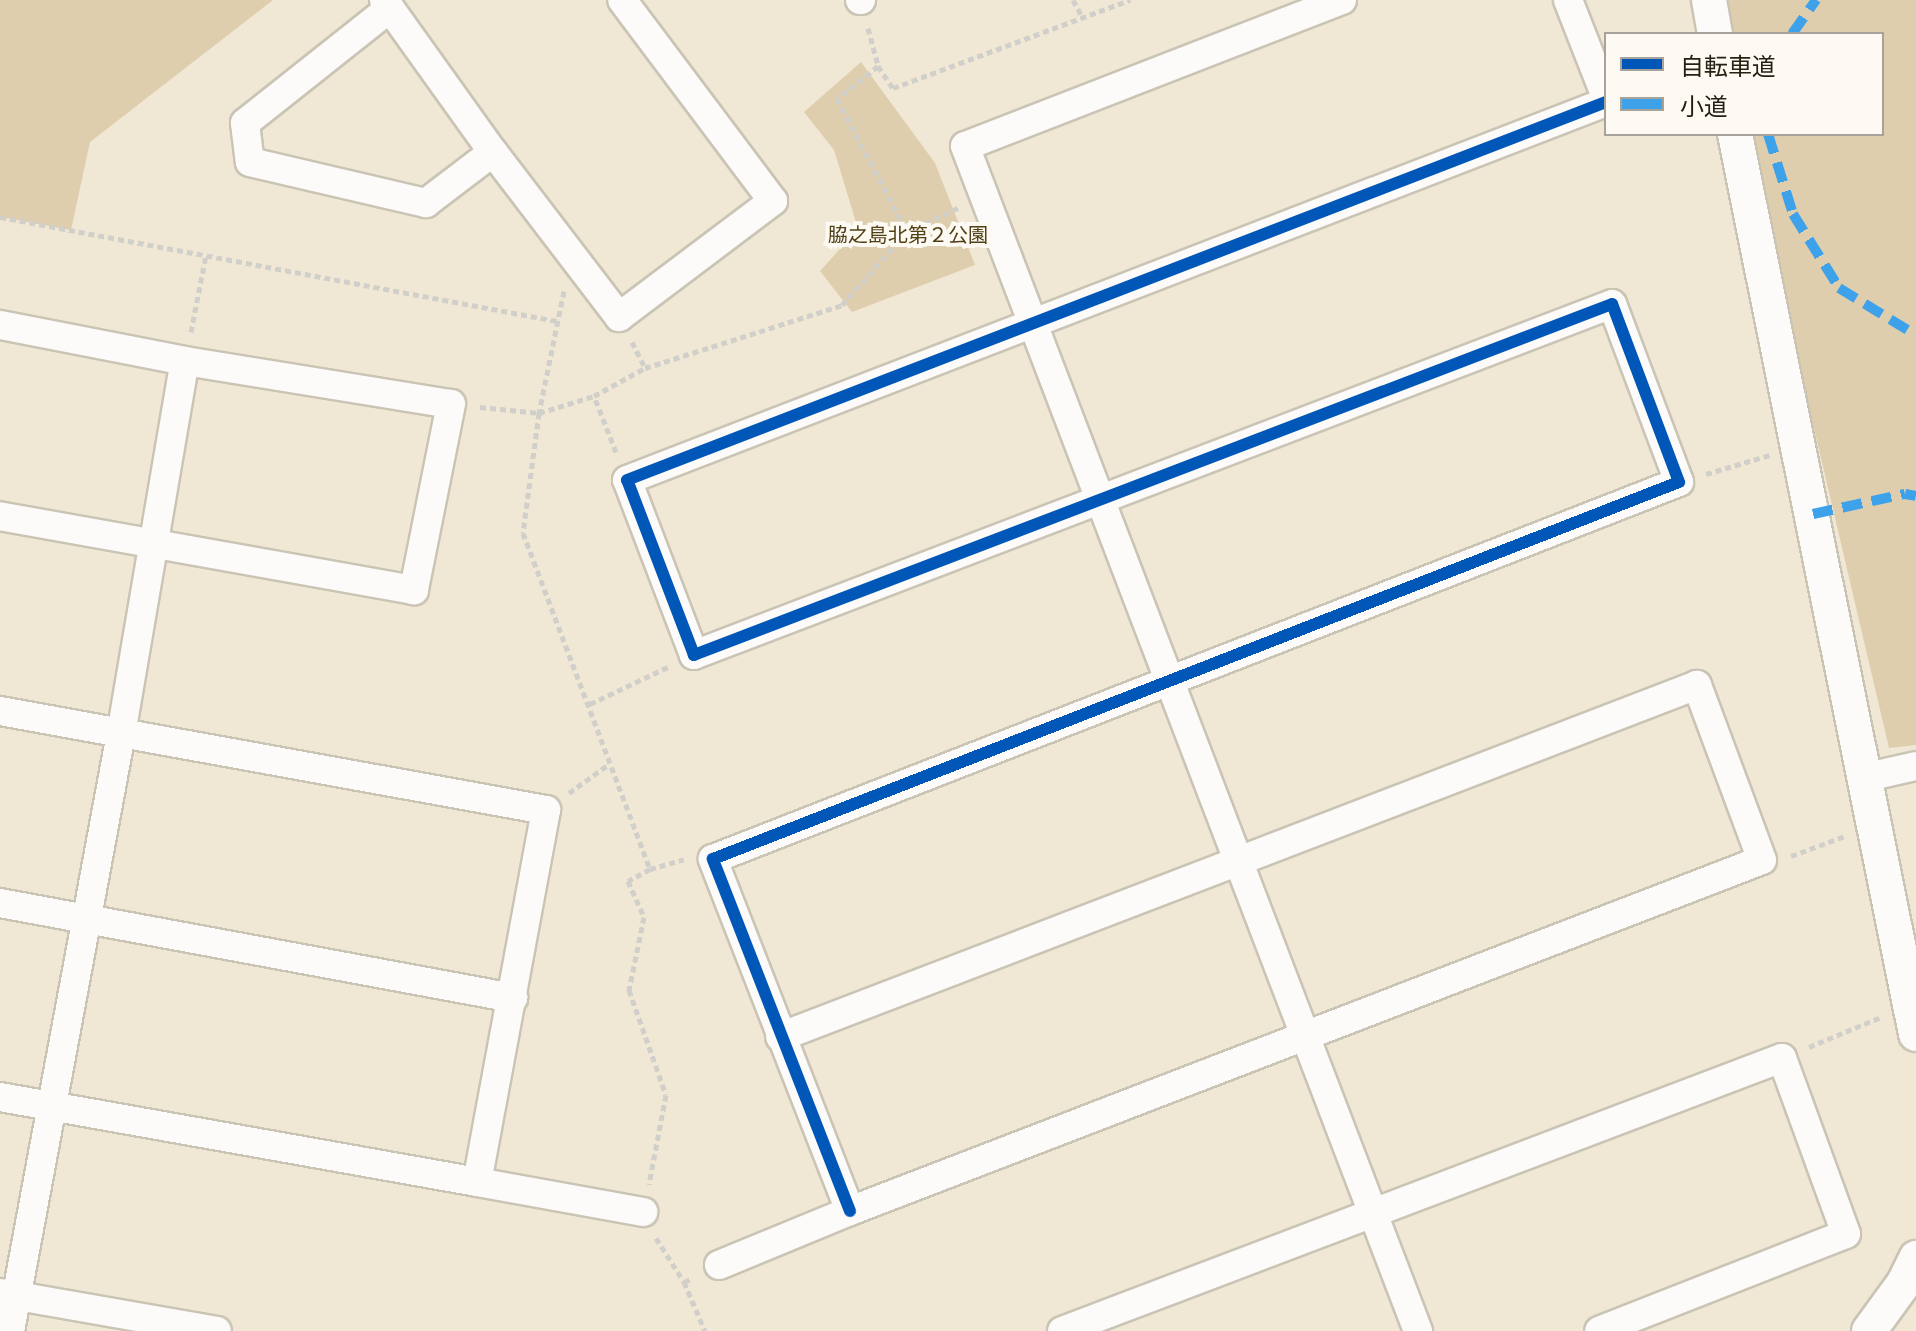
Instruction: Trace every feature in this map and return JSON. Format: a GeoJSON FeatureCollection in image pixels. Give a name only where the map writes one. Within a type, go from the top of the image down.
{"type":"FeatureCollection","features":[{"type":"Feature","properties":{"kind":"street"},"geometry":{"type":"LineString","coordinates":[[493,152],[426,203],[250,162],[245,123],[387,4],[493,152],[619,317],[773,201],[622,0]]}},
{"type":"Feature","properties":{"kind":"street"},"geometry":{"type":"LineString","coordinates":[[1342,0],[965,146],[1035,322],[1167,679],[1418,1331]]}},
{"type":"Feature","properties":{"kind":"street"},"geometry":{"type":"LineString","coordinates":[[1568,0],[1604,95]]}},
{"type":"Feature","properties":{"kind":"street"},"geometry":{"type":"LineString","coordinates":[[1709,0],[1715,32]]}},
{"type":"Feature","properties":{"kind":"street"},"geometry":{"type":"LineString","coordinates":[[850,1211],[713,859],[1167,679],[1679,482],[1612,304],[694,655],[627,480],[1604,101]]}},
{"type":"Feature","properties":{"kind":"street"},"geometry":{"type":"LineString","coordinates":[[1735,136],[1867,777],[1913,1019]]}},
{"type":"Feature","properties":{"kind":"street"},"geometry":{"type":"LineString","coordinates":[[0,325],[185,361],[451,404],[414,590],[0,516]]}},
{"type":"Feature","properties":{"kind":"street"},"geometry":{"type":"LineString","coordinates":[[10,1331],[8,1295],[50,1106],[121,734],[185,361]]}},
{"type":"Feature","properties":{"kind":"street"},"geometry":{"type":"LineString","coordinates":[[719,1265],[850,1211],[1762,860],[1697,685],[1236,859],[780,1037]]}},
{"type":"Feature","properties":{"kind":"street"},"geometry":{"type":"LineString","coordinates":[[0,711],[546,810],[477,1182]]}},
{"type":"Feature","properties":{"kind":"street"},"geometry":{"type":"LineString","coordinates":[[1867,777],[1916,766]]}},
{"type":"Feature","properties":{"kind":"street"},"geometry":{"type":"LineString","coordinates":[[0,903],[513,998]]}},
{"type":"Feature","properties":{"kind":"street"},"geometry":{"type":"LineString","coordinates":[[1062,1331],[1782,1058],[1846,1234],[1599,1331]]}},
{"type":"Feature","properties":{"kind":"street"},"geometry":{"type":"LineString","coordinates":[[0,1097],[643,1212]]}},
{"type":"Feature","properties":{"kind":"street"},"geometry":{"type":"LineString","coordinates":[[1869,1331],[1904,1283],[1916,1258]]}},
{"type":"Feature","properties":{"kind":"street"},"geometry":{"type":"LineString","coordinates":[[8,1295],[217,1331]]}},
{"type":"Feature","properties":{"kind":"path"},"geometry":{"type":"LineString","coordinates":[[860,0],[878,66],[893,88],[1130,0]]}},
{"type":"Feature","properties":{"kind":"path"},"geometry":{"type":"LineString","coordinates":[[1073,0],[1083,18]]}},
{"type":"Feature","properties":{"kind":"path"},"geometry":{"type":"LineString","coordinates":[[878,66],[837,99],[907,232]]}},
{"type":"Feature","properties":{"kind":"path"},"geometry":{"type":"LineString","coordinates":[[451,404],[539,413],[594,396],[645,368],[842,305],[907,232],[983,196]]}},
{"type":"Feature","properties":{"kind":"path"},"geometry":{"type":"LineString","coordinates":[[0,217],[557,321]]}},
{"type":"Feature","properties":{"kind":"path"},"geometry":{"type":"LineString","coordinates":[[185,361],[206,255]]}},
{"type":"Feature","properties":{"kind":"path"},"geometry":{"type":"LineString","coordinates":[[573,255],[539,413],[523,533],[650,869],[628,881],[644,917],[629,990],[666,1095],[643,1212],[684,1282],[705,1331]]}},
{"type":"Feature","properties":{"kind":"path"},"geometry":{"type":"LineString","coordinates":[[594,396],[627,480]]}},
{"type":"Feature","properties":{"kind":"path"},"geometry":{"type":"LineString","coordinates":[[1679,482],[1799,446]]}},
{"type":"Feature","properties":{"kind":"path"},"geometry":{"type":"LineString","coordinates":[[590,704],[694,655]]}},
{"type":"Feature","properties":{"kind":"path"},"geometry":{"type":"LineString","coordinates":[[546,810],[609,764]]}},
{"type":"Feature","properties":{"kind":"path"},"geometry":{"type":"LineString","coordinates":[[1762,860],[1788,857],[1875,824]]}},
{"type":"Feature","properties":{"kind":"path"},"geometry":{"type":"LineString","coordinates":[[1782,1058],[1913,1019]]}},
{"type":"Feature","properties":{"kind":"path"},"geometry":{"type":"LineString","coordinates":[[684,1282],[719,1265]]}},
{"type":"Feature","properties":{"kind":"green space"},"geometry":{"type":"Polygon","coordinates":[[[0,0],[273,0],[90,142],[71,230],[0,217],[0,0]]]}},
{"type":"Feature","properties":{"kind":"green space"},"geometry":{"type":"Polygon","coordinates":[[[1713,0],[1916,0],[1916,745],[1889,748],[1745,136],[1884,136],[1884,32],[1721,32],[1713,0]]]}},
{"type":"Feature","properties":{"kind":"green space","name":"脇之島北第２公園"},"geometry":{"type":"Polygon","coordinates":[[[861,62],[935,163],[975,265],[852,312],[820,271],[858,229],[834,150],[804,112],[861,62]]]}},
{"type":"Feature","properties":{"kind":"marked path"},"geometry":{"type":"LineString","coordinates":[[1793,32],[1816,0]]}},
{"type":"Feature","properties":{"kind":"marked path"},"geometry":{"type":"LineString","coordinates":[[1769,136],[1793,214],[1839,288],[1916,335]]}},
{"type":"Feature","properties":{"kind":"marked path"},"geometry":{"type":"LineString","coordinates":[[1813,514],[1905,494],[1916,496]]}},
{"type":"Feature","properties":{"kind":"cycle path"},"geometry":{"type":"LineString","coordinates":[[850,1211],[713,859],[1679,482],[1612,304],[694,655],[627,480],[1604,103]]}}]}
